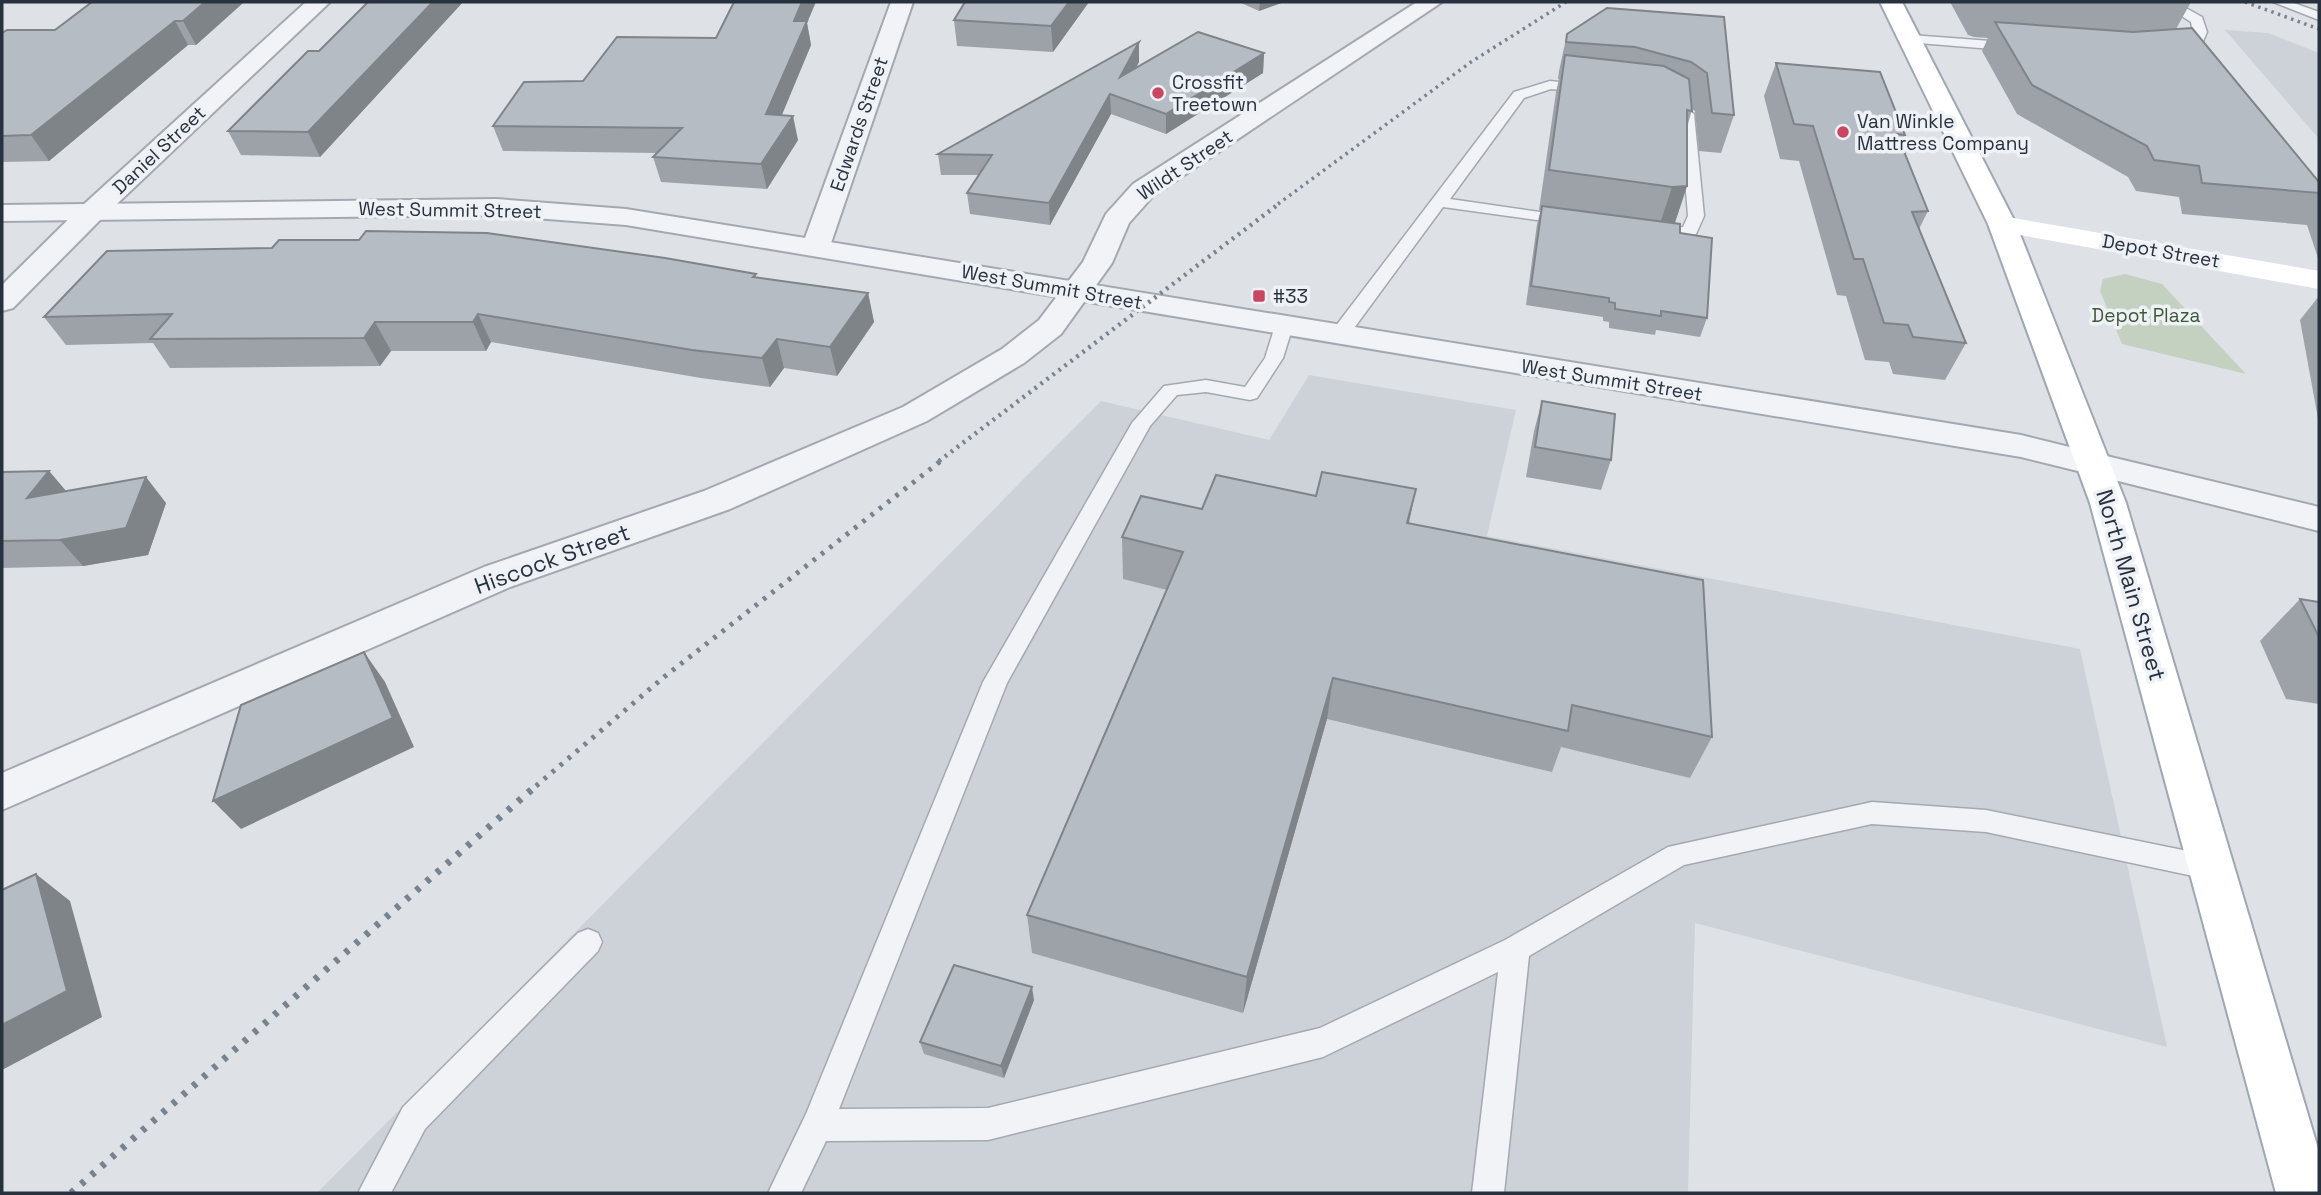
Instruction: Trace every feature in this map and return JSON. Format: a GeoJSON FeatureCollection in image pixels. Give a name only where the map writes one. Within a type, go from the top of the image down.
{"type":"FeatureCollection","features":[{"type":"Feature","properties":{"kind":"main road","name":"North Main Street"},"geometry":{"type":"LineString","coordinates":[[1891,2],[2002,224],[2094,464],[2304,1193]]}},
{"type":"Feature","properties":{"kind":"main road","name":"Depot Street"},"geometry":{"type":"LineString","coordinates":[[2002,224],[2319,280]]}},
{"type":"Feature","properties":{"kind":"street","name":"Daniel Street"},"geometry":{"type":"LineString","coordinates":[[2,302],[93,212],[319,2]]}},
{"type":"Feature","properties":{"kind":"street","name":"Edwards Street"},"geometry":{"type":"LineString","coordinates":[[816,246],[902,2]]}},
{"type":"Feature","properties":{"kind":"street","name":"Wildt Street"},"geometry":{"type":"LineString","coordinates":[[1078,291],[1097,263],[1116,220],[1143,190],[1431,2]]}},
{"type":"Feature","properties":{"kind":"street","name":"West Summit Street"},"geometry":{"type":"LineString","coordinates":[[2,213],[496,206],[626,217],[816,246],[1284,326],[2021,446],[2319,519]]}},
{"type":"Feature","properties":{"kind":"street","name":"Hiscock Street"},"geometry":{"type":"LineString","coordinates":[[2,792],[497,577],[717,500],[915,414],[1022,349],[1050,327],[1078,291]]}},
{"type":"Feature","properties":{"kind":"lane"},"geometry":{"type":"LineString","coordinates":[[2166,2],[2197,20],[2200,32],[2196,43],[2166,52]]}},
{"type":"Feature","properties":{"kind":"lane"},"geometry":{"type":"LineString","coordinates":[[2279,2],[2319,16]]}},
{"type":"Feature","properties":{"kind":"lane"},"geometry":{"type":"LineString","coordinates":[[1911,38],[2027,48]]}},
{"type":"Feature","properties":{"kind":"lane"},"geometry":{"type":"LineString","coordinates":[[1339,335],[1519,95],[1550,85],[1603,91]]}},
{"type":"Feature","properties":{"kind":"lane"},"geometry":{"type":"LineString","coordinates":[[1632,231],[1678,235],[1690,230],[1696,216],[1687,114],[1678,106],[1657,97]]}},
{"type":"Feature","properties":{"kind":"lane"},"geometry":{"type":"LineString","coordinates":[[1440,202],[1590,225]]}},
{"type":"Feature","properties":{"kind":"lane"},"geometry":{"type":"LineString","coordinates":[[784,1193],[817,1125],[995,682],[1142,423],[1171,390],[1206,386],[1250,394],[1274,358],[1284,326]]}},
{"type":"Feature","properties":{"kind":"lane"},"geometry":{"type":"LineString","coordinates":[[817,1125],[988,1124],[1323,1042],[1515,948],[1678,855],[1872,813],[1986,821],[2212,868]]}},
{"type":"Feature","properties":{"kind":"lane"},"geometry":{"type":"LineString","coordinates":[[374,1193],[414,1118],[588,942]]}},
{"type":"Feature","properties":{"kind":"lane"},"geometry":{"type":"LineString","coordinates":[[1488,1193],[1515,948]]}},
{"type":"Feature","properties":{"kind":"shaded area"},"geometry":{"type":"Polygon","coordinates":[[[2225,30],[2268,33],[2319,53],[2319,139],[2225,30]]]}},
{"type":"Feature","properties":{"kind":"shaded area"},"geometry":{"type":"Polygon","coordinates":[[[1309,375],[1516,410],[1487,536],[2080,649],[2167,1047],[1695,923],[1688,1193],[317,1193],[1101,401],[1269,440],[1309,375]]]}},
{"type":"Feature","properties":{"kind":"green space","name":"Depot Plaza"},"geometry":{"type":"Polygon","coordinates":[[[2125,274],[2162,284],[2246,374],[2122,344],[2100,291],[2103,279],[2125,274]]]}},
{"type":"Feature","properties":{"kind":"building"},"geometry":{"type":"Polygon","coordinates":[[[92,2],[205,2],[183,21],[175,21],[31,135],[2,136],[2,33],[7,30],[55,30],[92,2]]]}},
{"type":"Feature","properties":{"kind":"building"},"geometry":{"type":"Polygon","coordinates":[[[368,2],[433,2],[308,132],[228,131],[308,51],[319,51],[368,2]]]}},
{"type":"Feature","properties":{"kind":"building"},"geometry":{"type":"Polygon","coordinates":[[[734,2],[802,2],[794,21],[807,21],[766,114],[793,116],[761,164],[653,157],[682,128],[493,126],[524,82],[583,81],[617,37],[716,38],[734,2]]]}},
{"type":"Feature","properties":{"kind":"building"},"geometry":{"type":"Polygon","coordinates":[[[965,2],[1069,2],[1051,26],[954,20],[965,2]]]}},
{"type":"Feature","properties":{"kind":"building"},"geometry":{"type":"Polygon","coordinates":[[[1607,8],[1724,17],[1734,115],[1712,113],[1707,73],[1691,62],[1635,47],[1566,42],[1567,34],[1607,8]]]}},
{"type":"Feature","properties":{"kind":"building"},"geometry":{"type":"Polygon","coordinates":[[[1995,22],[2133,32],[2192,28],[2319,182],[2319,193],[2202,183],[2199,166],[2154,160],[2147,146],[2032,85],[1995,22]]]}},
{"type":"Feature","properties":{"kind":"building"},"geometry":{"type":"Polygon","coordinates":[[[1198,32],[1264,53],[1166,114],[1110,94],[1049,203],[967,193],[992,155],[938,154],[1139,42],[1120,77],[1198,32]]]}},
{"type":"Feature","properties":{"kind":"building"},"geometry":{"type":"Polygon","coordinates":[[[1565,55],[1664,66],[1689,79],[1692,111],[1687,110],[1687,186],[1672,187],[1549,170],[1565,55]]]}},
{"type":"Feature","properties":{"kind":"building"},"geometry":{"type":"Polygon","coordinates":[[[1776,63],[1880,72],[1905,135],[1897,134],[1928,211],[1912,212],[1966,343],[1913,337],[1908,325],[1884,323],[1863,259],[1854,259],[1813,126],[1794,124],[1776,63]]]}},
{"type":"Feature","properties":{"kind":"building"},"geometry":{"type":"Polygon","coordinates":[[[1542,206],[1680,224],[1680,233],[1712,238],[1707,318],[1661,311],[1661,316],[1615,309],[1615,303],[1609,302],[1609,298],[1531,286],[1542,206]]]}},
{"type":"Feature","properties":{"kind":"building"},"geometry":{"type":"Polygon","coordinates":[[[366,231],[487,233],[665,258],[756,274],[753,277],[868,293],[830,347],[777,339],[762,358],[692,350],[478,314],[473,322],[375,322],[364,338],[150,339],[172,314],[44,317],[107,251],[272,248],[279,240],[359,240],[366,231]]]}},
{"type":"Feature","properties":{"kind":"building"},"geometry":{"type":"Polygon","coordinates":[[[1542,401],[1615,414],[1611,460],[1535,447],[1542,401]]]}},
{"type":"Feature","properties":{"kind":"building"},"geometry":{"type":"Polygon","coordinates":[[[49,471],[27,498],[146,477],[126,528],[60,540],[2,541],[2,472],[49,471]]]}},
{"type":"Feature","properties":{"kind":"building"},"geometry":{"type":"Polygon","coordinates":[[[1322,472],[1416,489],[1407,523],[1703,580],[1712,737],[1572,705],[1568,731],[1333,678],[1247,977],[1027,915],[1183,552],[1122,537],[1141,496],[1202,509],[1216,475],[1316,496],[1322,472]]]}},
{"type":"Feature","properties":{"kind":"building"},"geometry":{"type":"Polygon","coordinates":[[[2300,599],[2319,602],[2319,637],[2300,599]]]}},
{"type":"Feature","properties":{"kind":"building"},"geometry":{"type":"Polygon","coordinates":[[[364,652],[393,718],[213,801],[241,705],[364,652]]]}},
{"type":"Feature","properties":{"kind":"building"},"geometry":{"type":"Polygon","coordinates":[[[36,874],[67,991],[2,1025],[2,890],[36,874]]]}},
{"type":"Feature","properties":{"kind":"building"},"geometry":{"type":"Polygon","coordinates":[[[954,965],[1032,987],[1001,1066],[920,1042],[954,965]]]}},
{"type":"Feature","properties":{"kind":"railway"},"geometry":{"type":"LineString","coordinates":[[1278,204],[1471,62],[1566,2]]}},
{"type":"Feature","properties":{"kind":"railway"},"geometry":{"type":"LineString","coordinates":[[2245,2],[2319,29]]}},
{"type":"Feature","properties":{"kind":"railway"},"geometry":{"type":"LineString","coordinates":[[939,461],[1280,203]]}},
{"type":"Feature","properties":{"kind":"railway"},"geometry":{"type":"LineString","coordinates":[[536,786],[664,677],[942,460]]}},
{"type":"Feature","properties":{"kind":"railway"},"geometry":{"type":"LineString","coordinates":[[71,1193],[538,784]]}},
{"type":"Feature","properties":{"kind":"place","name":"Crossfit Treetown"},"geometry":{"type":"Point","coordinates":[1158,93]}},
{"type":"Feature","properties":{"kind":"place","name":"Van Winkle Mattress Company"},"geometry":{"type":"Point","coordinates":[1843,132]}},
{"type":"Feature","properties":{"kind":"place","name":"#33"},"geometry":{"type":"Point","coordinates":[1259,296]}}]}
